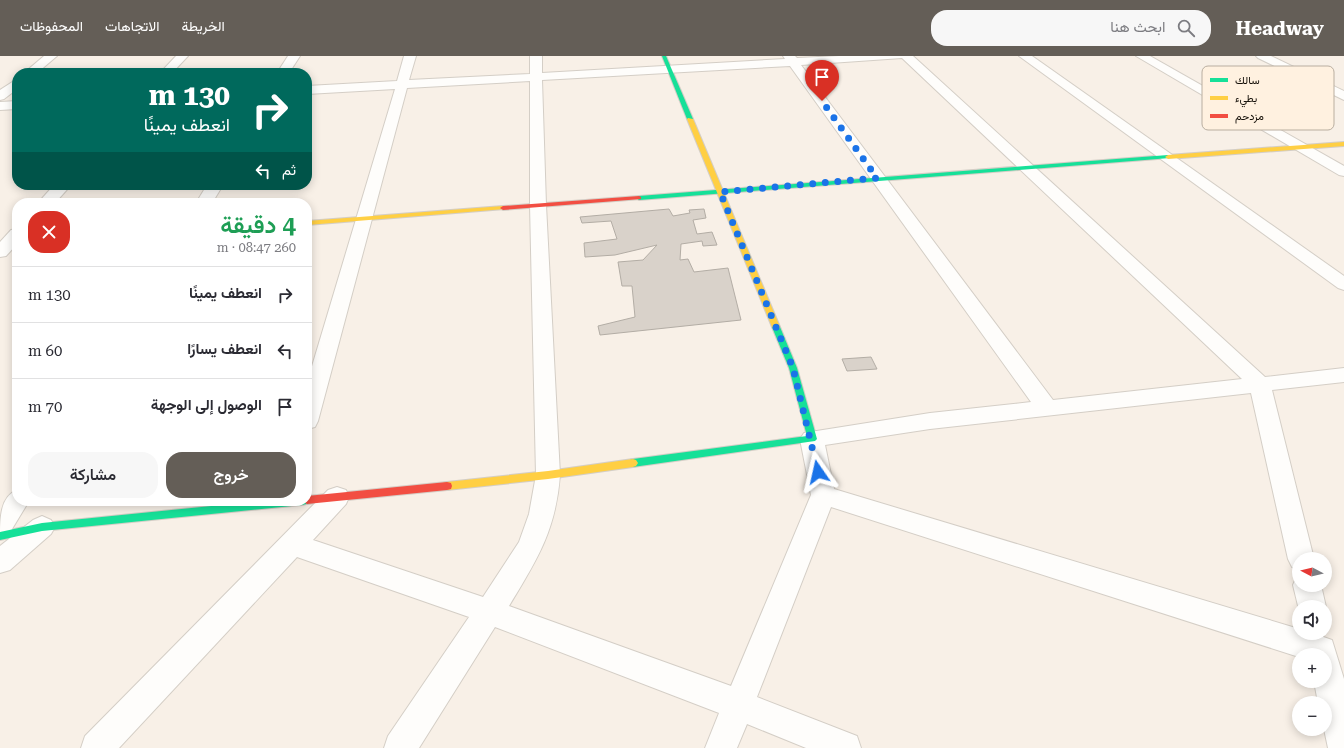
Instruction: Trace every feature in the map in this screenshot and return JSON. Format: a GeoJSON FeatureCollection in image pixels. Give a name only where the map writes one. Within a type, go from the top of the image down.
{"type":"FeatureCollection","features":[{"type":"Feature","properties":{"kind":"street"},"geometry":{"type":"LineString","coordinates":[[36,68],[51,56]]}},
{"type":"Feature","properties":{"kind":"street"},"geometry":{"type":"LineString","coordinates":[[171,68],[182,56]]}},
{"type":"Feature","properties":{"kind":"street"},"geometry":{"type":"LineString","coordinates":[[286,68],[294,56]]}},
{"type":"Feature","properties":{"kind":"street"},"geometry":{"type":"LineString","coordinates":[[312,404],[410,56]]}},
{"type":"Feature","properties":{"kind":"street"},"geometry":{"type":"LineString","coordinates":[[400,748],[491,612],[528,552],[540,527],[546,502],[548,475],[538,205],[536,56]]}},
{"type":"Feature","properties":{"kind":"street"},"geometry":{"type":"LineString","coordinates":[[664,56],[793,368],[812,439],[823,495],[737,704],[721,748]]}},
{"type":"Feature","properties":{"kind":"street"},"geometry":{"type":"LineString","coordinates":[[312,90],[402,83],[670,69],[792,59],[898,56]]}},
{"type":"Feature","properties":{"kind":"street"},"geometry":{"type":"LineString","coordinates":[[906,56],[1260,384],[1299,552]]}},
{"type":"Feature","properties":{"kind":"street"},"geometry":{"type":"LineString","coordinates":[[1025,56],[1344,284]]}},
{"type":"Feature","properties":{"kind":"street"},"geometry":{"type":"LineString","coordinates":[[1142,56],[1202,90]]}},
{"type":"Feature","properties":{"kind":"street"},"geometry":{"type":"LineString","coordinates":[[1262,56],[1282,66]]}},
{"type":"Feature","properties":{"kind":"street"},"geometry":{"type":"LineString","coordinates":[[792,59],[877,178],[1048,409]]}},
{"type":"Feature","properties":{"kind":"street"},"geometry":{"type":"LineString","coordinates":[[0,96],[12,87]]}},
{"type":"Feature","properties":{"kind":"street"},"geometry":{"type":"LineString","coordinates":[[1334,91],[1344,96]]}},
{"type":"Feature","properties":{"kind":"street"},"geometry":{"type":"LineString","coordinates":[[0,106],[12,106]]}},
{"type":"Feature","properties":{"kind":"street"},"geometry":{"type":"LineString","coordinates":[[1271,130],[1344,172]]}},
{"type":"Feature","properties":{"kind":"street"},"geometry":{"type":"LineString","coordinates":[[312,223],[720,192],[877,178],[1344,144]]}},
{"type":"Feature","properties":{"kind":"street"},"geometry":{"type":"LineString","coordinates":[[51,198],[58,190]]}},
{"type":"Feature","properties":{"kind":"street"},"geometry":{"type":"LineString","coordinates":[[312,499],[548,475],[812,439],[930,421],[1344,376]]}},
{"type":"Feature","properties":{"kind":"street"},"geometry":{"type":"LineString","coordinates":[[823,495],[1316,648]]}},
{"type":"Feature","properties":{"kind":"street"},"geometry":{"type":"LineString","coordinates":[[97,748],[337,497]]}},
{"type":"Feature","properties":{"kind":"street"},"geometry":{"type":"LineString","coordinates":[[0,527],[13,506]]}},
{"type":"Feature","properties":{"kind":"street"},"geometry":{"type":"LineString","coordinates":[[0,536],[42,527],[246,506]]}},
{"type":"Feature","properties":{"kind":"street"},"geometry":{"type":"LineString","coordinates":[[0,562],[42,527]]}},
{"type":"Feature","properties":{"kind":"street"},"geometry":{"type":"LineString","coordinates":[[292,544],[491,612],[737,704],[845,748]]}},
{"type":"Feature","properties":{"kind":"street"},"geometry":{"type":"LineString","coordinates":[[1331,688],[1344,748]]}},
{"type":"Feature","properties":{"kind":"building"},"geometry":{"type":"Polygon","coordinates":[[[669,209],[673,216],[690,213],[689,210],[704,209],[706,218],[693,220],[697,234],[712,232],[717,245],[703,246],[702,241],[681,244],[680,260],[688,259],[694,272],[728,268],[741,320],[600,335],[598,326],[635,317],[632,286],[622,286],[618,262],[643,260],[657,245],[615,255],[585,257],[584,243],[617,239],[611,221],[582,223],[580,217],[669,209]]]}},
{"type":"Feature","properties":{"kind":"building"},"geometry":{"type":"Polygon","coordinates":[[[871,357],[877,369],[847,371],[842,359],[871,357]]]}},
{"type":"Feature","properties":{"kind":"traffic: fast"},"geometry":{"type":"LineString","coordinates":[[664,56],[690,119]]}},
{"type":"Feature","properties":{"kind":"traffic: fast"},"geometry":{"type":"LineString","coordinates":[[639,198],[1168,157]]}},
{"type":"Feature","properties":{"kind":"traffic: fast"},"geometry":{"type":"LineString","coordinates":[[633,463],[812,439],[793,368],[776,327]]}},
{"type":"Feature","properties":{"kind":"traffic: fast"},"geometry":{"type":"LineString","coordinates":[[0,536],[42,527],[252,506]]}},
{"type":"Feature","properties":{"kind":"traffic: slow"},"geometry":{"type":"LineString","coordinates":[[690,119],[776,327]]}},
{"type":"Feature","properties":{"kind":"traffic: slow"},"geometry":{"type":"LineString","coordinates":[[1168,157],[1344,144]]}},
{"type":"Feature","properties":{"kind":"traffic: slow"},"geometry":{"type":"LineString","coordinates":[[312,223],[503,208]]}},
{"type":"Feature","properties":{"kind":"traffic: slow"},"geometry":{"type":"LineString","coordinates":[[447,486],[548,475],[633,463]]}},
{"type":"Feature","properties":{"kind":"traffic: jam"},"geometry":{"type":"LineString","coordinates":[[503,208],[639,198]]}},
{"type":"Feature","properties":{"kind":"traffic: jam"},"geometry":{"type":"LineString","coordinates":[[312,500],[447,486]]}},
{"type":"Feature","properties":{"kind":"route"},"geometry":{"type":"LineString","coordinates":[[818,472],[812,439],[793,368],[720,192],[877,178],[822,101]]}}]}
